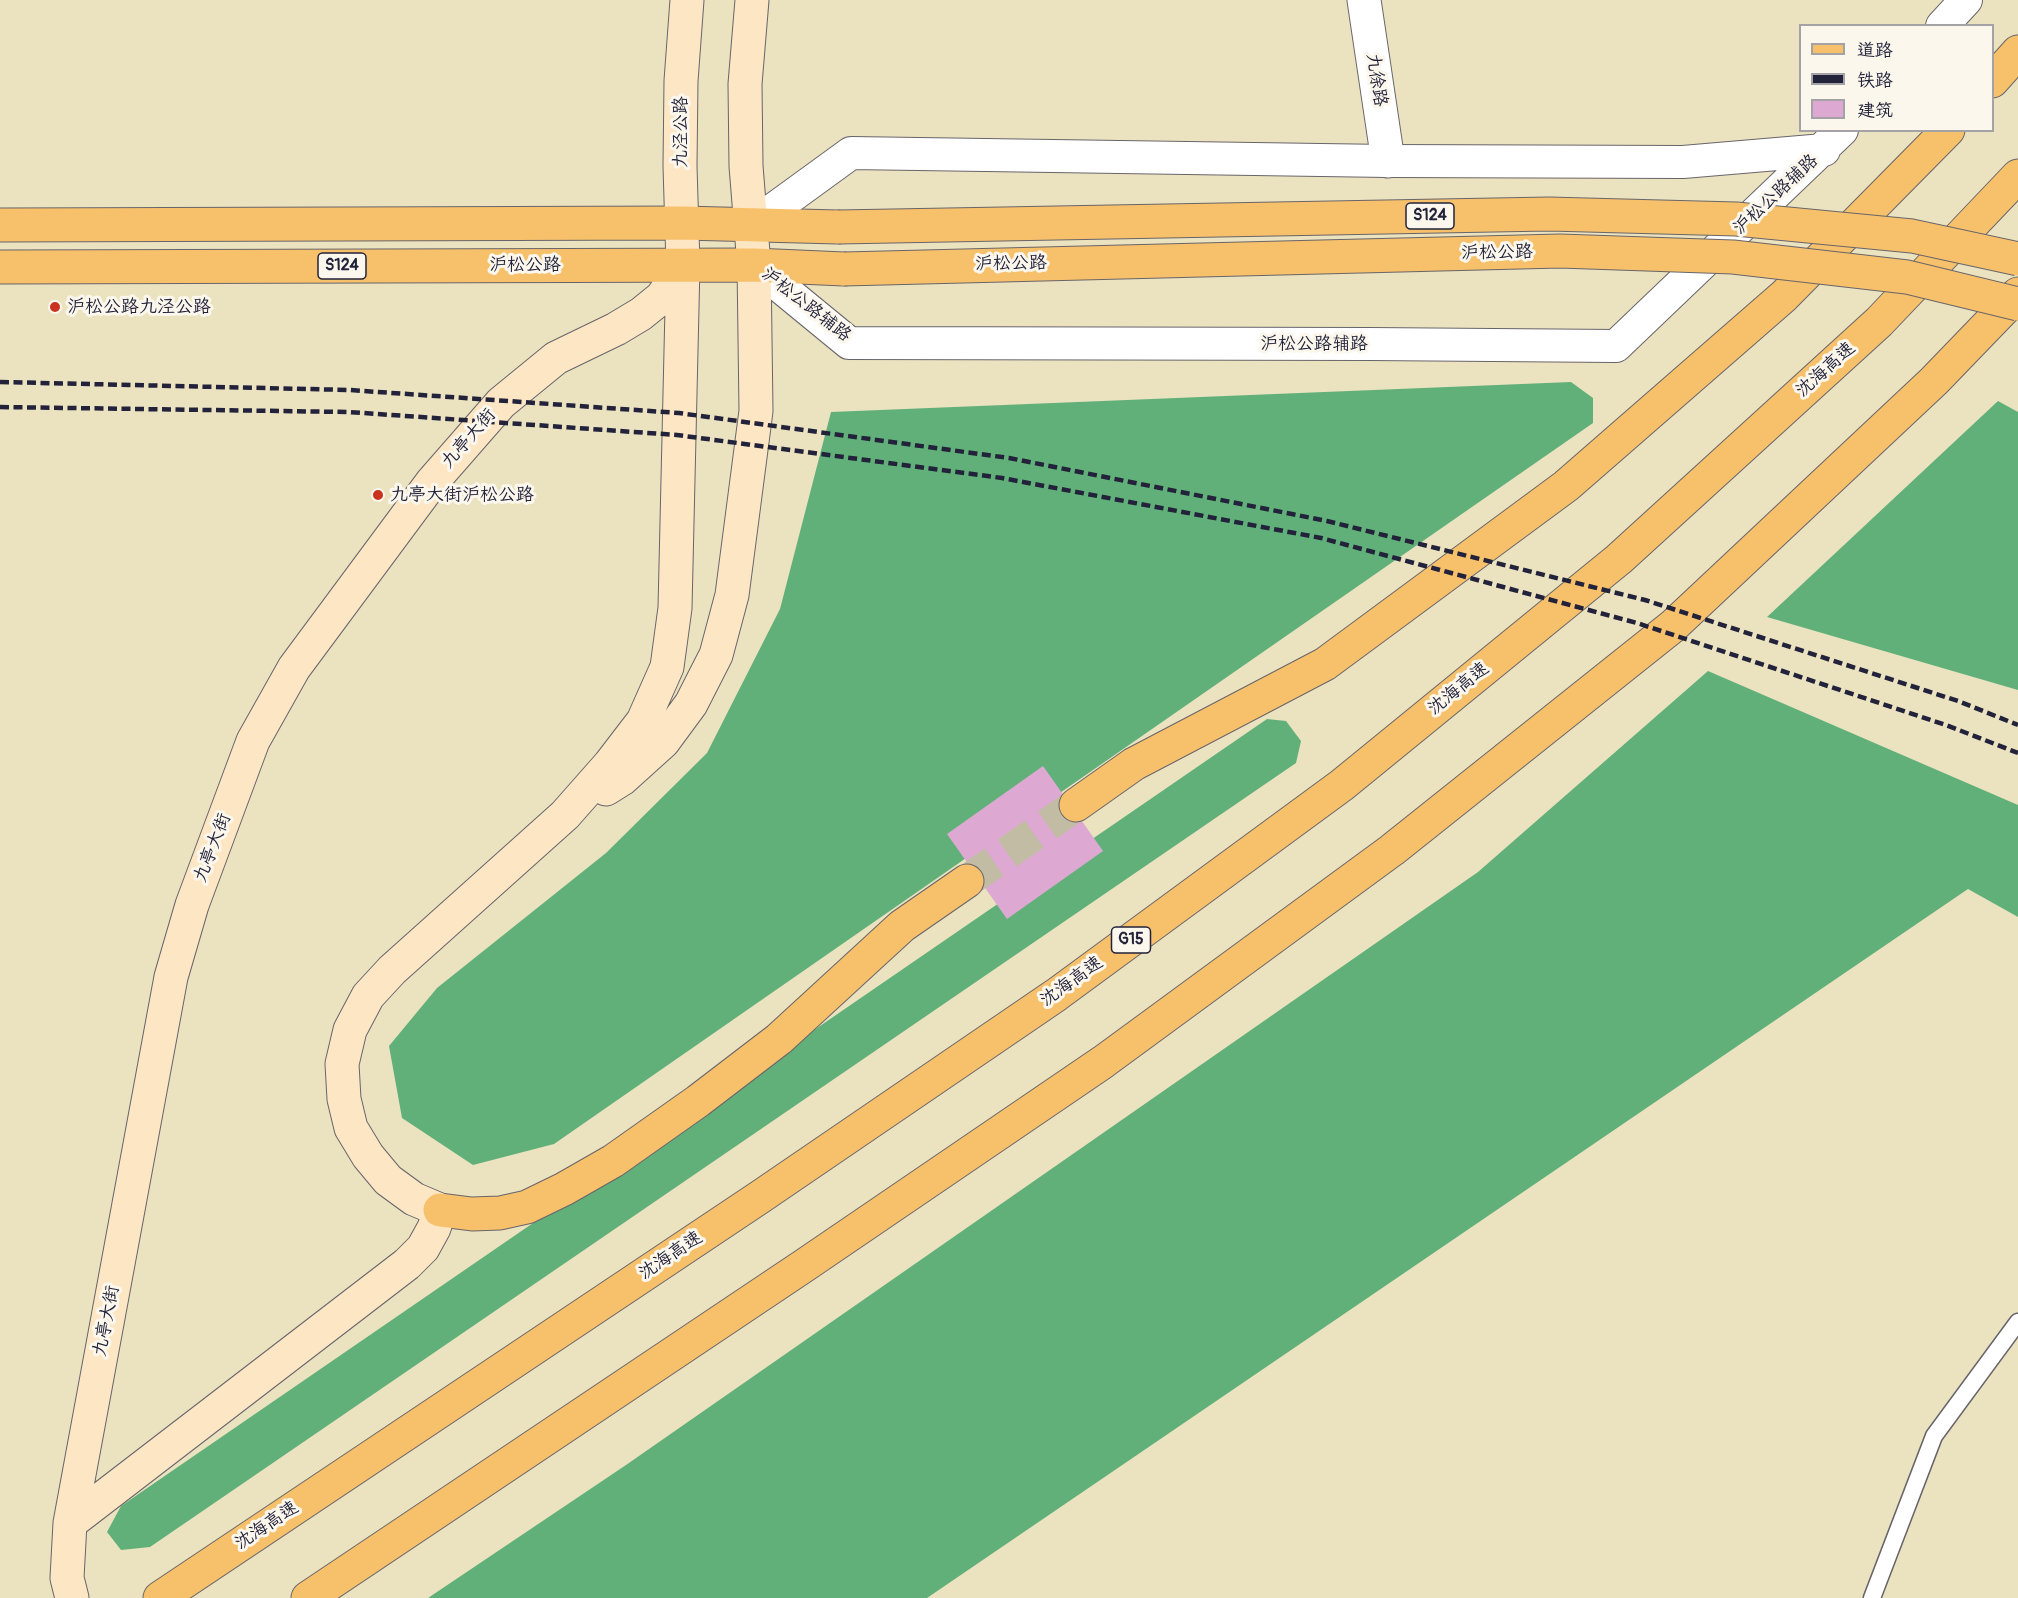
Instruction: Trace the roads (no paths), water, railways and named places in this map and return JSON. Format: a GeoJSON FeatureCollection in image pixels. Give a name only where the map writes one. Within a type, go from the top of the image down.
{"type":"FeatureCollection","features":[{"type":"Feature","properties":{"kind":"main road","name":"九泾公路"},"geometry":{"type":"LineString","coordinates":[[565,815],[610,765],[643,721],[667,667],[675,608],[683,265],[680,166],[681,81],[687,0]]}},
{"type":"Feature","properties":{"kind":"main road"},"geometry":{"type":"LineString","coordinates":[[752,0],[745,84],[746,166],[754,265],[756,411],[732,595],[716,655],[691,704],[663,742],[622,779],[565,815],[392,970],[368,996],[350,1030],[342,1064],[345,1099],[351,1128],[368,1156],[388,1180],[414,1199],[440,1210],[472,1214],[500,1213],[527,1207],[564,1190],[613,1161],[698,1101],[779,1040],[902,926],[967,881]]}},
{"type":"Feature","properties":{"kind":"main road"},"geometry":{"type":"LineString","coordinates":[[1994,79],[2018,52]]}},
{"type":"Feature","properties":{"kind":"main road"},"geometry":{"type":"LineString","coordinates":[[1076,805],[1142,759],[1325,664],[1566,486],[1784,296],[1946,132]]}},
{"type":"Feature","properties":{"kind":"main road","name":"沈海高速"},"geometry":{"type":"LineString","coordinates":[[160,1598],[760,1197],[1056,995],[1342,785],[1619,559],[1879,322],[2018,176]]}},
{"type":"Feature","properties":{"kind":"main road","name":"S124"},"geometry":{"type":"LineString","coordinates":[[0,225],[683,223],[838,227],[1549,214],[1736,219],[1912,236],[2018,258]]}},
{"type":"Feature","properties":{"kind":"main road","name":"沪松公路"},"geometry":{"type":"LineString","coordinates":[[0,267],[754,265],[843,268],[1572,252],[1733,257],[1907,277],[2018,304]]}},
{"type":"Feature","properties":{"kind":"main road","name":"九亭大街"},"geometry":{"type":"LineString","coordinates":[[72,1598],[67,1578],[70,1523],[171,977],[192,905],[254,741],[294,668],[432,482],[501,403],[556,358],[616,329],[641,314],[662,297],[683,265]]}},
{"type":"Feature","properties":{"kind":"main road"},"geometry":{"type":"LineString","coordinates":[[308,1598],[1103,1062],[1392,850],[1673,626],[1934,381],[2018,294]]}},
{"type":"Feature","properties":{"kind":"main road"},"geometry":{"type":"LineString","coordinates":[[70,1523],[407,1263],[423,1248],[434,1228],[440,1210]]}},
{"type":"Feature","properties":{"kind":"street","name":"九徐路"},"geometry":{"type":"LineString","coordinates":[[1364,0],[1388,161]]}},
{"type":"Feature","properties":{"kind":"street"},"geometry":{"type":"LineString","coordinates":[[1944,24],[1966,0]]}},
{"type":"Feature","properties":{"kind":"street","name":"沪松公路辅路"},"geometry":{"type":"LineString","coordinates":[[752,225],[851,153],[1388,161],[1683,162],[1833,140]]}},
{"type":"Feature","properties":{"kind":"street","name":"沪松公路辅路"},"geometry":{"type":"LineString","coordinates":[[754,265],[849,343],[1616,346],[1833,140]]}},
{"type":"Feature","properties":{"kind":"lane"},"geometry":{"type":"LineString","coordinates":[[1872,1598],[1934,1436],[2018,1322]]}},
{"type":"Feature","properties":{"kind":"tunnel"},"geometry":{"type":"LineString","coordinates":[[967,881],[1076,805]]}},
{"type":"Feature","properties":{"kind":"railway"},"geometry":{"type":"LineString","coordinates":[[0,382],[350,390],[679,413],[1009,458],[1327,521],[1645,600],[1958,701],[2018,725]]}},
{"type":"Feature","properties":{"kind":"railway"},"geometry":{"type":"LineString","coordinates":[[0,407],[349,412],[677,435],[1002,478],[1321,538],[1637,623],[1946,725],[2018,753]]}},
{"type":"Feature","properties":{"kind":"place","name":"沪松公路九泾公路"},"geometry":{"type":"Point","coordinates":[55,307]}},
{"type":"Feature","properties":{"kind":"place","name":"九亭大街沪松公路"},"geometry":{"type":"Point","coordinates":[378,495]}}]}
